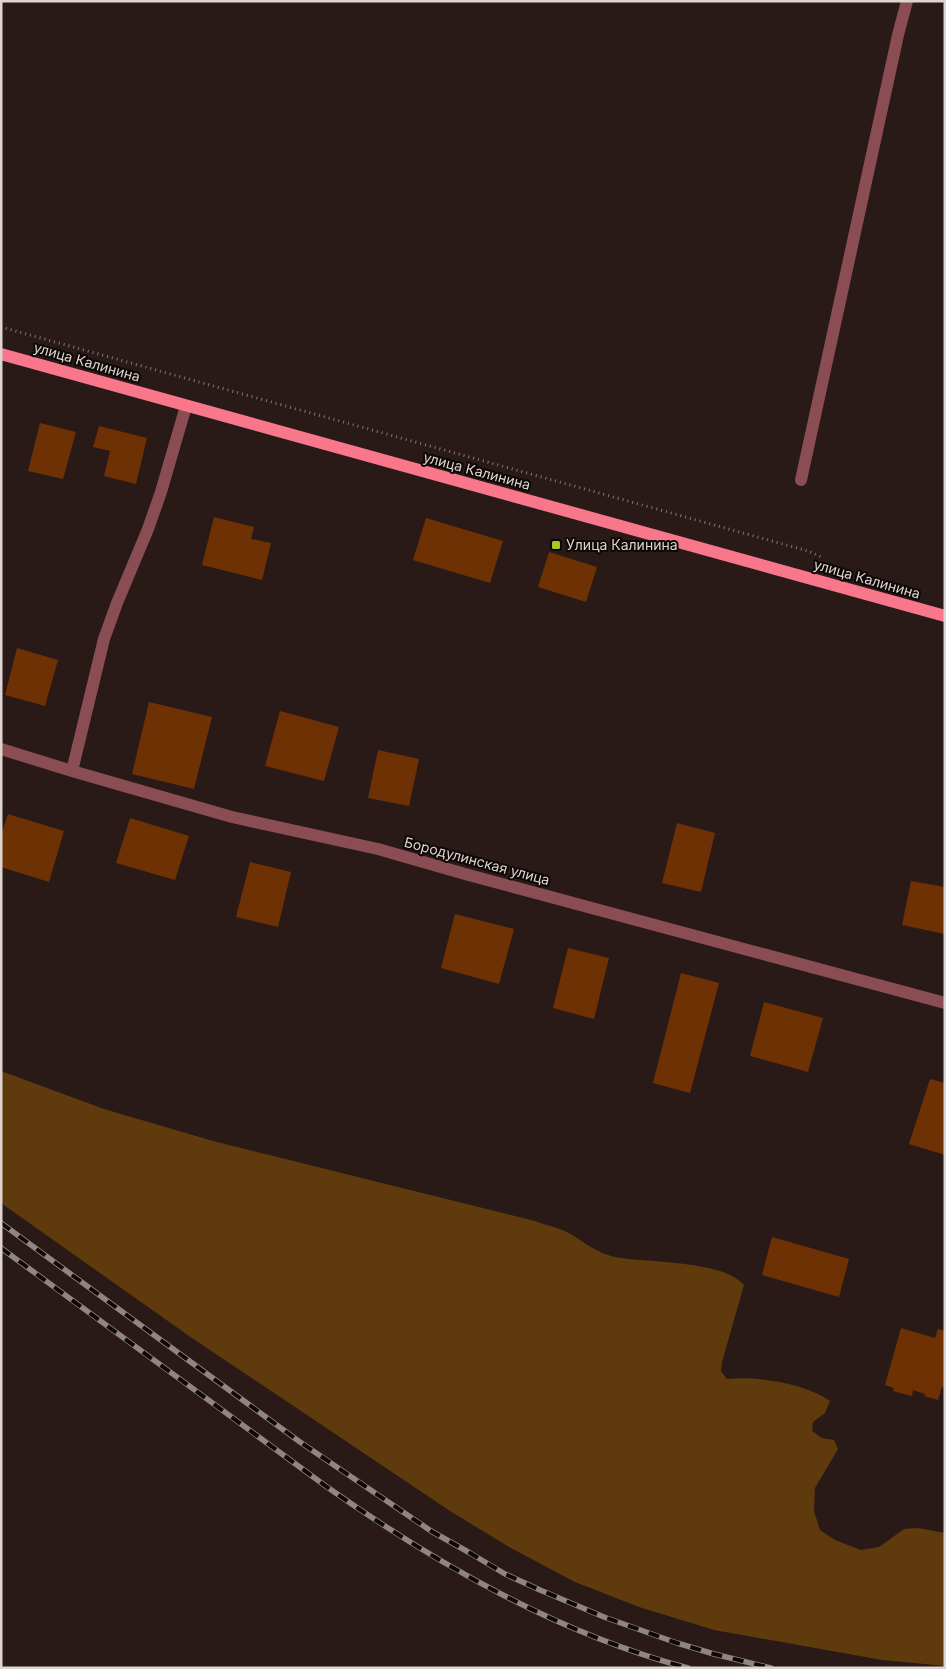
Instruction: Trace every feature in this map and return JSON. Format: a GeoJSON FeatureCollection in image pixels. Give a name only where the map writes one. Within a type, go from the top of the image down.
{"type":"FeatureCollection","features":[{"type":"Feature","properties":{"kind":"main road","name":"улица Калинина"},"geometry":{"type":"LineString","coordinates":[[1,354],[945,616]]}},
{"type":"Feature","properties":{"kind":"street"},"geometry":{"type":"LineString","coordinates":[[801,480],[907,1]]}},
{"type":"Feature","properties":{"kind":"street"},"geometry":{"type":"LineString","coordinates":[[72,771],[104,639],[148,529],[186,406]]}},
{"type":"Feature","properties":{"kind":"street","name":"Бородулинская улица"},"geometry":{"type":"LineString","coordinates":[[1,749],[232,818],[378,849],[945,1003]]}},
{"type":"Feature","properties":{"kind":"path"},"geometry":{"type":"LineString","coordinates":[[1,327],[808,552],[825,559]]}},
{"type":"Feature","properties":{"kind":"shaded area"},"geometry":{"type":"Polygon","coordinates":[[[1,1071],[104,1109],[213,1141],[535,1221],[567,1232],[602,1253],[615,1257],[702,1267],[734,1277],[744,1285],[722,1362],[721,1371],[727,1379],[739,1378],[781,1382],[808,1390],[830,1401],[825,1413],[813,1422],[812,1431],[822,1438],[834,1440],[838,1449],[815,1488],[814,1511],[820,1530],[835,1540],[861,1550],[879,1547],[904,1529],[918,1528],[945,1533],[945,1666],[882,1660],[714,1630],[639,1607],[575,1582],[509,1547],[450,1511],[189,1336],[1,1203],[1,1071]]]}},
{"type":"Feature","properties":{"kind":"building"},"geometry":{"type":"Polygon","coordinates":[[[40,423],[76,432],[63,479],[28,471],[40,423]]]}},
{"type":"Feature","properties":{"kind":"building"},"geometry":{"type":"Polygon","coordinates":[[[99,426],[147,438],[136,484],[104,476],[110,451],[93,447],[99,426]]]}},
{"type":"Feature","properties":{"kind":"building"},"geometry":{"type":"Polygon","coordinates":[[[214,517],[254,527],[251,539],[271,543],[262,580],[202,565],[214,517]]]}},
{"type":"Feature","properties":{"kind":"building"},"geometry":{"type":"Polygon","coordinates":[[[426,518],[503,541],[490,583],[413,560],[426,518]]]}},
{"type":"Feature","properties":{"kind":"building"},"geometry":{"type":"Polygon","coordinates":[[[549,552],[597,567],[586,602],[538,587],[549,552]]]}},
{"type":"Feature","properties":{"kind":"building"},"geometry":{"type":"Polygon","coordinates":[[[17,648],[58,660],[45,706],[5,695],[17,648]]]}},
{"type":"Feature","properties":{"kind":"building"},"geometry":{"type":"Polygon","coordinates":[[[149,702],[212,717],[194,789],[132,774],[149,702]]]}},
{"type":"Feature","properties":{"kind":"building"},"geometry":{"type":"Polygon","coordinates":[[[280,711],[339,727],[324,781],[265,766],[280,711]]]}},
{"type":"Feature","properties":{"kind":"building"},"geometry":{"type":"Polygon","coordinates":[[[378,750],[419,759],[409,806],[368,798],[378,750]]]}},
{"type":"Feature","properties":{"kind":"building"},"geometry":{"type":"Polygon","coordinates":[[[8,814],[64,831],[49,882],[1,867],[1,835],[8,814]]]}},
{"type":"Feature","properties":{"kind":"building"},"geometry":{"type":"Polygon","coordinates":[[[130,818],[189,836],[175,880],[116,863],[130,818]]]}},
{"type":"Feature","properties":{"kind":"building"},"geometry":{"type":"Polygon","coordinates":[[[677,823],[715,833],[701,892],[662,883],[677,823]]]}},
{"type":"Feature","properties":{"kind":"building"},"geometry":{"type":"Polygon","coordinates":[[[250,862],[291,872],[278,927],[236,917],[250,862]]]}},
{"type":"Feature","properties":{"kind":"building"},"geometry":{"type":"Polygon","coordinates":[[[911,881],[945,887],[945,934],[902,925],[911,881]]]}},
{"type":"Feature","properties":{"kind":"building"},"geometry":{"type":"Polygon","coordinates":[[[455,914],[514,929],[499,984],[441,968],[455,914]]]}},
{"type":"Feature","properties":{"kind":"building"},"geometry":{"type":"Polygon","coordinates":[[[568,948],[609,958],[594,1019],[553,1008],[568,948]]]}},
{"type":"Feature","properties":{"kind":"building"},"geometry":{"type":"Polygon","coordinates":[[[681,973],[719,983],[690,1093],[653,1083],[681,973]]]}},
{"type":"Feature","properties":{"kind":"building"},"geometry":{"type":"Polygon","coordinates":[[[764,1002],[823,1018],[808,1072],[750,1056],[764,1002]]]}},
{"type":"Feature","properties":{"kind":"building"},"geometry":{"type":"Polygon","coordinates":[[[930,1079],[945,1083],[945,1155],[909,1144],[930,1079]]]}},
{"type":"Feature","properties":{"kind":"building"},"geometry":{"type":"Polygon","coordinates":[[[772,1237],[849,1259],[839,1297],[762,1275],[772,1237]]]}},
{"type":"Feature","properties":{"kind":"building"},"geometry":{"type":"Polygon","coordinates":[[[901,1328],[935,1338],[938,1329],[945,1331],[945,1388],[942,1387],[938,1400],[913,1390],[912,1396],[893,1391],[894,1388],[885,1385],[901,1328]]]}},
{"type":"Feature","properties":{"kind":"railway"},"geometry":{"type":"LineString","coordinates":[[1,1223],[300,1442],[431,1531],[505,1574],[604,1617],[677,1643],[771,1668]]}},
{"type":"Feature","properties":{"kind":"railway"},"geometry":{"type":"LineString","coordinates":[[1,1248],[327,1487],[411,1543],[455,1569],[545,1616],[592,1636],[688,1668]]}},
{"type":"Feature","properties":{"kind":"place","name":"Улица Калинина"},"geometry":{"type":"Point","coordinates":[556,545]}}]}
